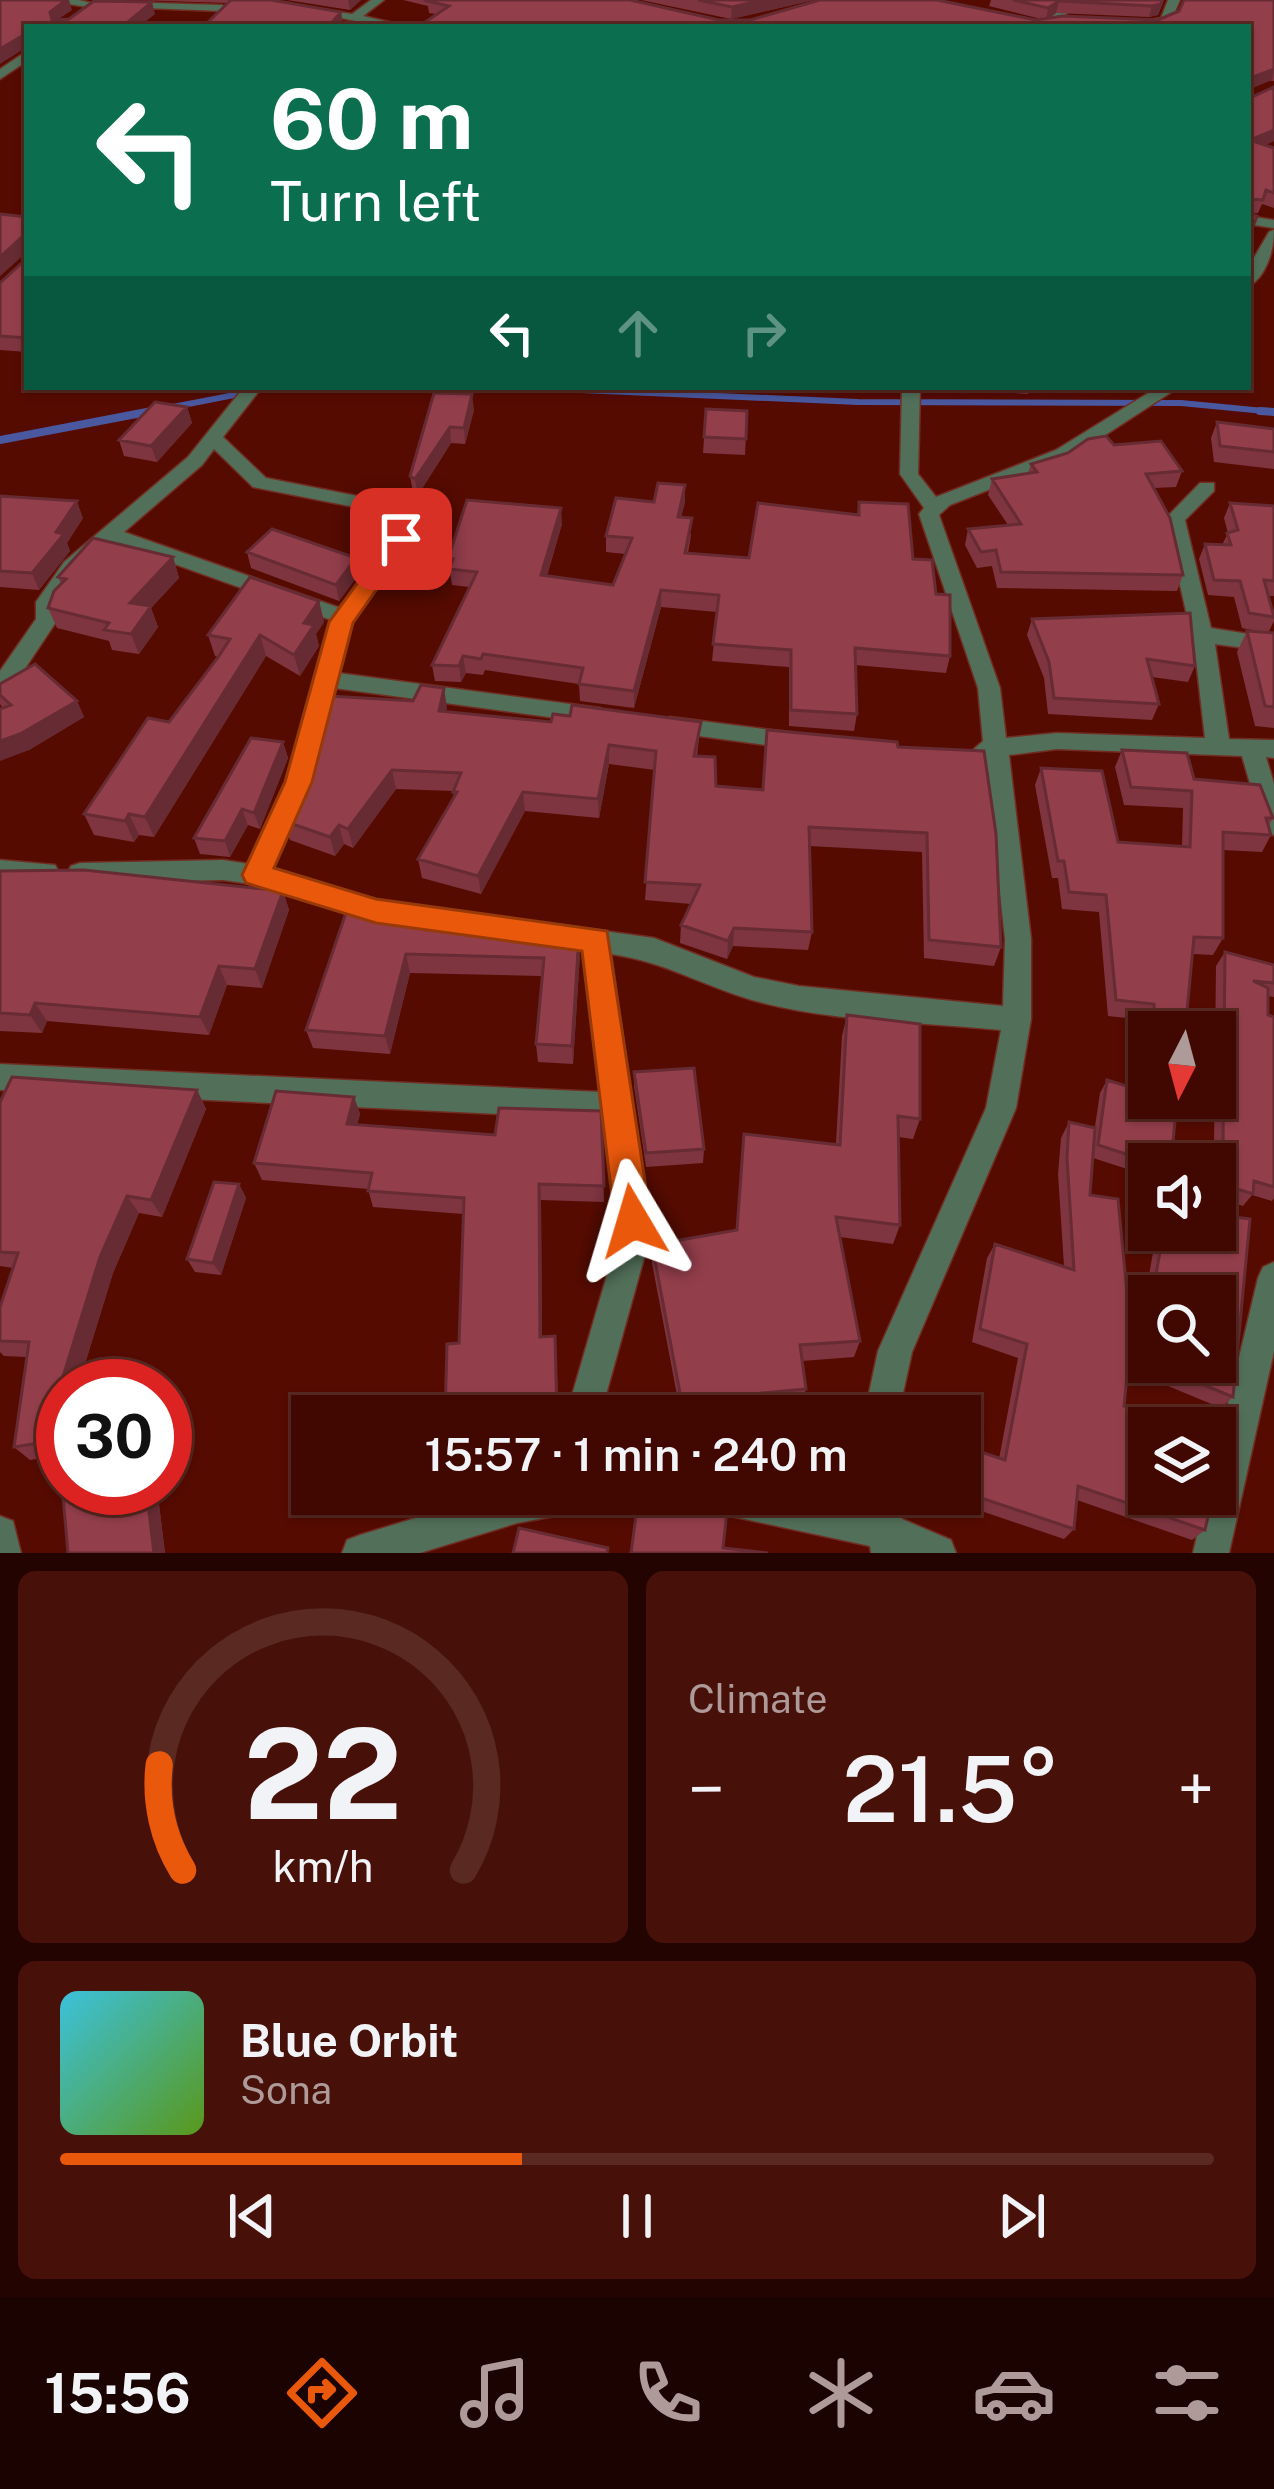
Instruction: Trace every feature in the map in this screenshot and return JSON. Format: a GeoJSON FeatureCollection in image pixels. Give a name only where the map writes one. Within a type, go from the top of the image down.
{"type":"FeatureCollection","features":[{"type":"Feature","properties":{"kind":"street"},"geometry":{"type":"LineString","coordinates":[[49,0],[94,5],[226,4]]}},
{"type":"Feature","properties":{"kind":"street"},"geometry":{"type":"LineString","coordinates":[[286,7],[356,22],[378,0]]}},
{"type":"Feature","properties":{"kind":"street"},"geometry":{"type":"LineString","coordinates":[[1053,24],[1071,0]]}},
{"type":"Feature","properties":{"kind":"street"},"geometry":{"type":"LineString","coordinates":[[1134,24],[1166,21],[1174,0]]}},
{"type":"Feature","properties":{"kind":"street"},"geometry":{"type":"LineString","coordinates":[[73,18],[94,5]]}},
{"type":"Feature","properties":{"kind":"street"},"geometry":{"type":"LineString","coordinates":[[1057,24],[1082,19]]}},
{"type":"Feature","properties":{"kind":"street"},"geometry":{"type":"LineString","coordinates":[[1031,23],[1042,24]]}},
{"type":"Feature","properties":{"kind":"street"},"geometry":{"type":"LineString","coordinates":[[1251,277],[1274,235]]}},
{"type":"Feature","properties":{"kind":"street"},"geometry":{"type":"LineString","coordinates":[[0,688],[47,619],[47,602],[63,577],[194,460],[251,390]]}},
{"type":"Feature","properties":{"kind":"street"},"geometry":{"type":"LineString","coordinates":[[911,390],[909,474],[933,506]]}},
{"type":"Feature","properties":{"kind":"street"},"geometry":{"type":"LineString","coordinates":[[886,1395],[895,1351],[1001,1108],[1017,1019],[1018,939],[999,744],[989,688],[929,514],[933,506],[1063,454],[1165,390]]}},
{"type":"Feature","properties":{"kind":"street"},"geometry":{"type":"LineString","coordinates":[[214,438],[260,483],[418,514],[344,616],[298,782],[257,875]]}},
{"type":"Feature","properties":{"kind":"street"},"geometry":{"type":"LineString","coordinates":[[1207,487],[1174,519],[1200,634],[1218,746]]}},
{"type":"Feature","properties":{"kind":"street"},"geometry":{"type":"LineString","coordinates":[[107,533],[344,616]]}},
{"type":"Feature","properties":{"kind":"street"},"geometry":{"type":"LineString","coordinates":[[1200,634],[1274,646]]}},
{"type":"Feature","properties":{"kind":"street"},"geometry":{"type":"LineString","coordinates":[[323,679],[830,743]]}},
{"type":"Feature","properties":{"kind":"street"},"geometry":{"type":"LineString","coordinates":[[962,752],[999,744],[1263,748],[1274,825]]}},
{"type":"Feature","properties":{"kind":"street"},"geometry":{"type":"LineString","coordinates":[[0,870],[223,870],[257,875],[376,911],[654,950],[752,988],[799,998],[1017,1019]]}},
{"type":"Feature","properties":{"kind":"street"},"geometry":{"type":"LineString","coordinates":[[589,1395],[630,1251],[633,1221],[596,940]]}},
{"type":"Feature","properties":{"kind":"street"},"geometry":{"type":"LineString","coordinates":[[0,1077],[618,1106]]}},
{"type":"Feature","properties":{"kind":"street"},"geometry":{"type":"LineString","coordinates":[[1210,1553],[1274,1278]]}},
{"type":"Feature","properties":{"kind":"street"},"geometry":{"type":"LineString","coordinates":[[360,1553],[422,1531],[490,1515]]}},
{"type":"Feature","properties":{"kind":"street"},"geometry":{"type":"LineString","coordinates":[[788,1515],[938,1553]]}},
{"type":"Feature","properties":{"kind":"street"},"geometry":{"type":"LineString","coordinates":[[0,1534],[4,1553]]}},
{"type":"Feature","properties":{"kind":"building"},"geometry":{"type":"Polygon","coordinates":[[[0,0],[66,0],[50,12],[52,20],[69,19],[94,1],[152,2],[126,24],[24,24],[24,35],[0,49],[0,0]]]}},
{"type":"Feature","properties":{"kind":"building"},"geometry":{"type":"Polygon","coordinates":[[[231,0],[271,0],[341,12],[331,24],[206,24],[231,0]]]}},
{"type":"Feature","properties":{"kind":"building"},"geometry":{"type":"Polygon","coordinates":[[[630,0],[719,20],[750,20],[820,0],[937,0],[1036,20],[1063,16],[1158,20],[1179,11],[1184,0],[1274,0],[1274,69],[1251,78],[1251,24],[422,24],[449,6],[427,1],[630,0]]]}},
{"type":"Feature","properties":{"kind":"building"},"geometry":{"type":"Polygon","coordinates":[[[698,0],[763,0],[732,7],[698,0]]]}},
{"type":"Feature","properties":{"kind":"building"},"geometry":{"type":"Polygon","coordinates":[[[1013,0],[1162,0],[1152,6],[1059,1],[1048,8],[1013,0]]]}},
{"type":"Feature","properties":{"kind":"building"},"geometry":{"type":"Polygon","coordinates":[[[1274,87],[1274,130],[1251,140],[1251,94],[1274,87]]]}},
{"type":"Feature","properties":{"kind":"building"},"geometry":{"type":"Polygon","coordinates":[[[1251,140],[1274,148],[1274,193],[1266,190],[1263,200],[1251,199],[1251,140]]]}},
{"type":"Feature","properties":{"kind":"building"},"geometry":{"type":"Polygon","coordinates":[[[0,214],[24,217],[24,240],[0,257],[0,214]]]}},
{"type":"Feature","properties":{"kind":"building"},"geometry":{"type":"Polygon","coordinates":[[[24,261],[24,338],[0,336],[0,283],[24,261]]]}},
{"type":"Feature","properties":{"kind":"building"},"geometry":{"type":"Polygon","coordinates":[[[434,393],[472,394],[464,428],[450,427],[415,479],[410,476],[434,393]]]}},
{"type":"Feature","properties":{"kind":"building"},"geometry":{"type":"Polygon","coordinates":[[[155,402],[187,407],[151,446],[119,440],[155,402]]]}},
{"type":"Feature","properties":{"kind":"building"},"geometry":{"type":"Polygon","coordinates":[[[706,409],[747,411],[746,439],[704,437],[706,409]]]}},
{"type":"Feature","properties":{"kind":"building"},"geometry":{"type":"Polygon","coordinates":[[[1217,422],[1274,429],[1274,452],[1220,446],[1217,422]]]}},
{"type":"Feature","properties":{"kind":"building"},"geometry":{"type":"Polygon","coordinates":[[[1106,436],[1114,445],[1161,441],[1182,471],[1146,474],[1170,518],[1183,575],[1001,572],[996,550],[981,552],[968,529],[1021,524],[992,479],[1037,472],[1031,464],[1106,436]]]}},
{"type":"Feature","properties":{"kind":"building"},"geometry":{"type":"Polygon","coordinates":[[[658,483],[685,485],[678,517],[692,518],[685,553],[749,558],[758,503],[859,515],[859,502],[908,504],[913,559],[932,560],[936,594],[950,595],[950,656],[855,648],[857,714],[791,710],[791,650],[713,644],[719,595],[661,590],[634,691],[579,684],[583,668],[483,654],[481,659],[463,656],[459,666],[432,665],[477,572],[449,569],[467,500],[561,508],[541,575],[613,585],[632,538],[606,536],[616,498],[654,502],[658,483]]]}},
{"type":"Feature","properties":{"kind":"building"},"geometry":{"type":"Polygon","coordinates":[[[0,496],[77,501],[56,532],[64,534],[32,573],[0,571],[0,496]]]}},
{"type":"Feature","properties":{"kind":"building"},"geometry":{"type":"Polygon","coordinates":[[[1230,503],[1274,506],[1274,581],[1264,580],[1274,617],[1249,613],[1240,581],[1214,580],[1205,544],[1231,545],[1227,533],[1238,530],[1230,503]]]}},
{"type":"Feature","properties":{"kind":"building"},"geometry":{"type":"Polygon","coordinates":[[[272,529],[356,558],[336,585],[247,552],[272,529]]]}},
{"type":"Feature","properties":{"kind":"building"},"geometry":{"type":"Polygon","coordinates":[[[93,538],[173,557],[130,603],[151,606],[131,634],[104,630],[109,623],[48,608],[54,591],[66,579],[58,577],[93,538]]]}},
{"type":"Feature","properties":{"kind":"building"},"geometry":{"type":"Polygon","coordinates":[[[250,577],[319,601],[304,623],[314,625],[294,655],[260,635],[145,817],[129,814],[125,821],[84,814],[148,718],[169,722],[219,656],[230,639],[208,635],[250,577]]]}},
{"type":"Feature","properties":{"kind":"building"},"geometry":{"type":"Polygon","coordinates":[[[1190,613],[1195,666],[1147,659],[1159,704],[1054,698],[1049,662],[1032,619],[1190,613]]]}},
{"type":"Feature","properties":{"kind":"building"},"geometry":{"type":"Polygon","coordinates":[[[1247,631],[1274,633],[1274,707],[1265,706],[1247,631]]]}},
{"type":"Feature","properties":{"kind":"building"},"geometry":{"type":"Polygon","coordinates":[[[35,664],[77,701],[0,741],[0,709],[11,705],[0,695],[0,684],[35,664]]]}},
{"type":"Feature","properties":{"kind":"building"},"geometry":{"type":"Polygon","coordinates":[[[421,685],[444,688],[439,711],[551,722],[553,714],[570,716],[572,705],[701,722],[694,756],[715,757],[716,786],[763,790],[767,730],[897,742],[898,747],[984,751],[996,834],[1001,947],[929,940],[927,833],[809,827],[812,932],[734,928],[728,941],[681,925],[700,885],[645,882],[656,751],[609,745],[598,799],[523,792],[478,876],[418,859],[457,792],[453,792],[461,773],[392,770],[348,829],[339,825],[330,837],[284,821],[309,765],[330,696],[413,701],[421,685]]]}},
{"type":"Feature","properties":{"kind":"building"},"geometry":{"type":"Polygon","coordinates":[[[251,738],[283,742],[254,813],[242,809],[225,841],[194,838],[251,738]]]}},
{"type":"Feature","properties":{"kind":"building"},"geometry":{"type":"Polygon","coordinates":[[[1122,750],[1187,753],[1194,779],[1260,785],[1273,818],[1266,818],[1271,835],[1223,832],[1223,938],[1194,937],[1187,1011],[1154,1011],[1154,1004],[1116,1000],[1106,895],[1069,892],[1064,861],[1058,861],[1041,768],[1102,771],[1118,842],[1190,847],[1192,791],[1131,787],[1122,750]]]}},
{"type":"Feature","properties":{"kind":"building"},"geometry":{"type":"Polygon","coordinates":[[[84,870],[283,891],[255,969],[219,966],[200,1017],[35,1003],[30,1015],[0,1013],[0,871],[84,870]]]}},
{"type":"Feature","properties":{"kind":"building"},"geometry":{"type":"Polygon","coordinates":[[[350,901],[412,913],[408,924],[518,927],[579,935],[572,1046],[536,1044],[544,958],[406,954],[385,1036],[306,1030],[350,901]]]}},
{"type":"Feature","properties":{"kind":"building"},"geometry":{"type":"Polygon","coordinates":[[[1225,952],[1274,965],[1274,983],[1253,981],[1268,988],[1268,1015],[1274,1017],[1274,1187],[1254,1181],[1253,1194],[1236,1189],[1236,1143],[1223,1143],[1223,1119],[1236,1119],[1236,1011],[1224,1011],[1225,952]]]}},
{"type":"Feature","properties":{"kind":"building"},"geometry":{"type":"Polygon","coordinates":[[[847,1015],[920,1024],[920,1119],[898,1116],[900,1225],[836,1217],[860,1341],[800,1345],[806,1389],[761,1395],[680,1395],[652,1245],[737,1230],[744,1134],[840,1145],[847,1015]]]}},
{"type":"Feature","properties":{"kind":"building"},"geometry":{"type":"Polygon","coordinates":[[[694,1068],[704,1149],[646,1153],[634,1072],[694,1068]]]}},
{"type":"Feature","properties":{"kind":"building"},"geometry":{"type":"Polygon","coordinates":[[[12,1077],[197,1090],[151,1200],[127,1196],[100,1257],[68,1359],[36,1359],[36,1444],[14,1447],[29,1342],[0,1341],[0,1307],[18,1253],[0,1252],[0,1102],[12,1077]]]}},
{"type":"Feature","properties":{"kind":"building"},"geometry":{"type":"Polygon","coordinates":[[[1107,1080],[1128,1086],[1128,1119],[1175,1119],[1173,1141],[1190,1143],[1128,1143],[1128,1155],[1098,1145],[1107,1080]]]}},
{"type":"Feature","properties":{"kind":"building"},"geometry":{"type":"Polygon","coordinates":[[[276,1091],[354,1097],[347,1124],[495,1135],[499,1108],[601,1111],[604,1186],[539,1184],[540,1337],[555,1336],[556,1395],[446,1395],[447,1344],[459,1343],[464,1198],[368,1191],[372,1173],[254,1163],[276,1091]]]}},
{"type":"Feature","properties":{"kind":"building"},"geometry":{"type":"Polygon","coordinates":[[[1069,1122],[1095,1128],[1090,1195],[1118,1199],[1128,1304],[1124,1406],[1128,1407],[1128,1503],[1078,1486],[1074,1529],[981,1498],[981,1452],[1005,1460],[1027,1344],[980,1329],[995,1244],[1074,1270],[1069,1122]]]}},
{"type":"Feature","properties":{"kind":"building"},"geometry":{"type":"Polygon","coordinates":[[[214,1182],[239,1184],[213,1263],[187,1259],[214,1182]]]}},
{"type":"Feature","properties":{"kind":"building"},"geometry":{"type":"Polygon","coordinates":[[[1236,1217],[1250,1219],[1236,1366],[1236,1275],[1156,1275],[1160,1251],[1236,1251],[1236,1217]]]}},
{"type":"Feature","properties":{"kind":"building"},"geometry":{"type":"Polygon","coordinates":[[[1199,1383],[1234,1383],[1233,1397],[1199,1383]]]}},
{"type":"Feature","properties":{"kind":"building"},"geometry":{"type":"Polygon","coordinates":[[[65,1515],[149,1515],[154,1553],[68,1553],[65,1515]]]}},
{"type":"Feature","properties":{"kind":"building"},"geometry":{"type":"Polygon","coordinates":[[[636,1515],[726,1515],[723,1548],[768,1553],[631,1553],[636,1515]]]}},
{"type":"Feature","properties":{"kind":"building"},"geometry":{"type":"Polygon","coordinates":[[[1162,1515],[1208,1515],[1205,1530],[1162,1515]]]}},
{"type":"Feature","properties":{"kind":"building"},"geometry":{"type":"Polygon","coordinates":[[[519,1528],[608,1548],[607,1553],[513,1553],[519,1528]]]}},
{"type":"Feature","properties":{"kind":"waterway"},"geometry":{"type":"LineString","coordinates":[[137,414],[260,390]]}},
{"type":"Feature","properties":{"kind":"waterway"},"geometry":{"type":"LineString","coordinates":[[582,390],[858,402],[1181,403],[1274,412],[1260,411]]}},
{"type":"Feature","properties":{"kind":"waterway"},"geometry":{"type":"LineString","coordinates":[[0,440],[152,411]]}},
{"type":"Feature","properties":{"kind":"route"},"geometry":{"type":"LineString","coordinates":[[401,539],[341,622],[298,782],[257,875],[376,911],[596,940],[633,1221]]}}]}
